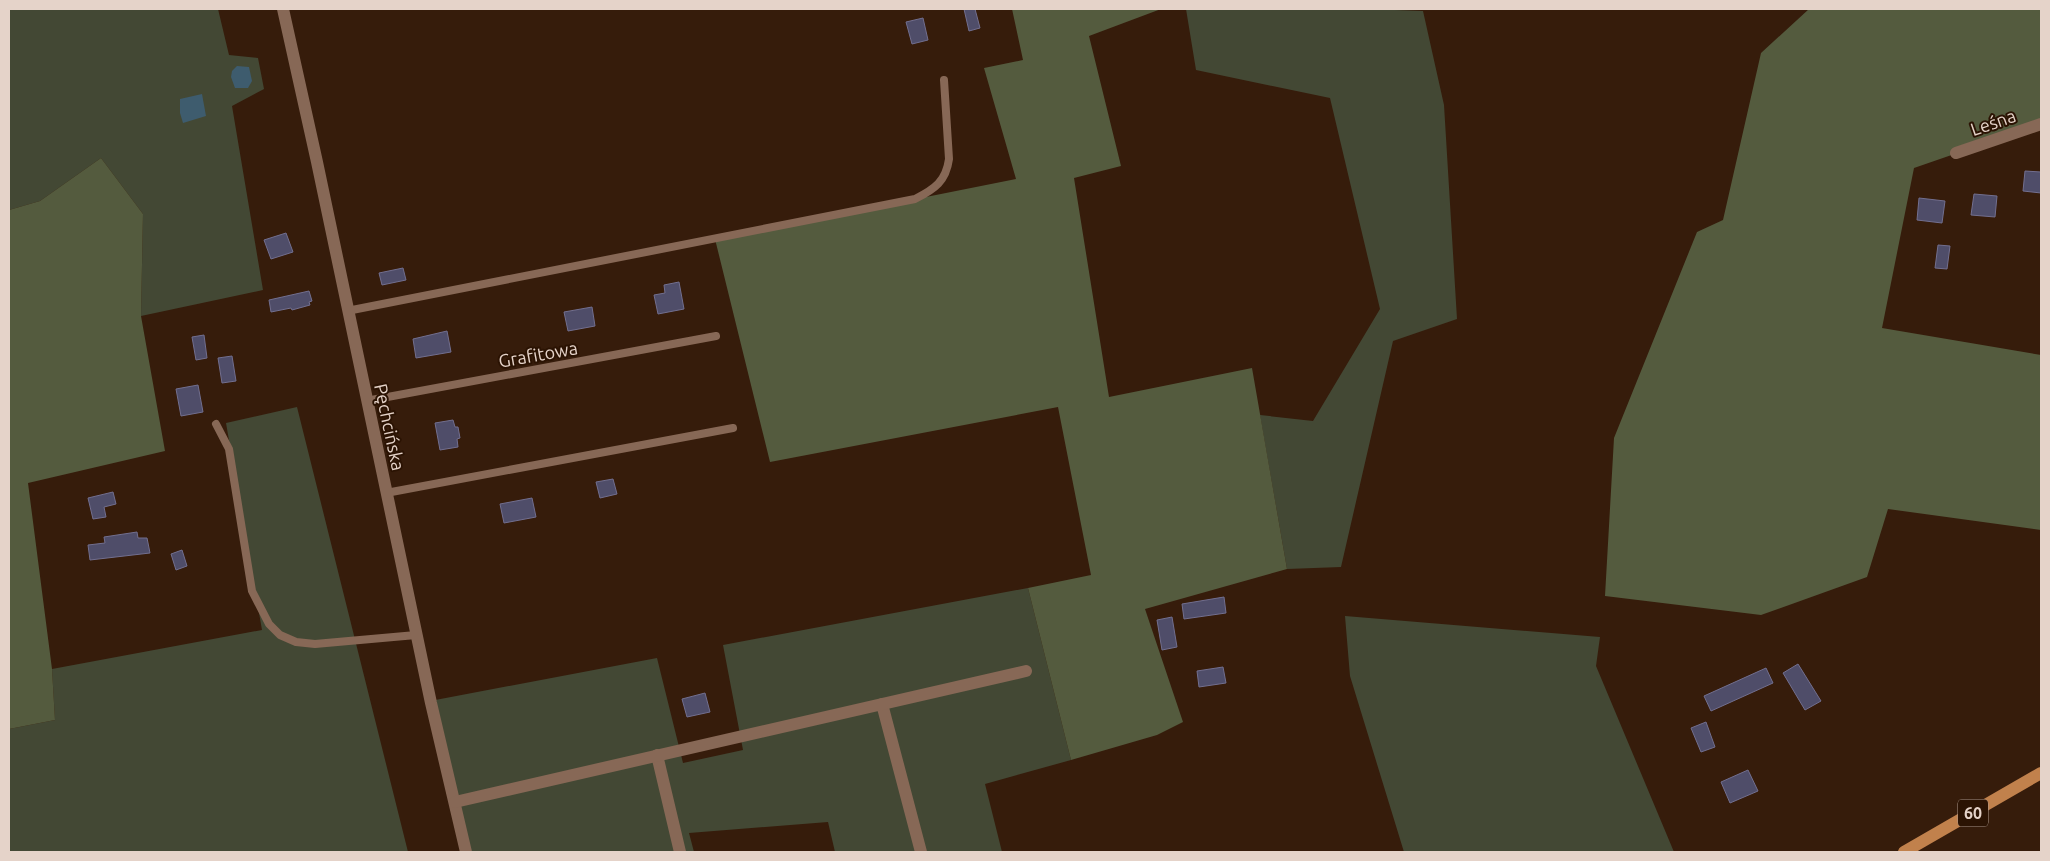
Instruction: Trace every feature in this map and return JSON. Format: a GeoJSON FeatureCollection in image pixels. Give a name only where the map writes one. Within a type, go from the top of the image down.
{"type":"FeatureCollection","features":[{"type":"Feature","properties":{"kind":"main road","name":"60"},"geometry":{"type":"LineString","coordinates":[[1904,852],[2041,773]]}},
{"type":"Feature","properties":{"kind":"street","name":"Pęchcińska"},"geometry":{"type":"LineString","coordinates":[[283,9],[416,635],[466,852]]}},
{"type":"Feature","properties":{"kind":"street","name":"Leśna"},"geometry":{"type":"LineString","coordinates":[[1956,153],[2041,124]]}},
{"type":"Feature","properties":{"kind":"street"},"geometry":{"type":"LineString","coordinates":[[455,802],[1026,671]]}},
{"type":"Feature","properties":{"kind":"street"},"geometry":{"type":"LineString","coordinates":[[882,704],[921,852]]}},
{"type":"Feature","properties":{"kind":"street"},"geometry":{"type":"LineString","coordinates":[[657,755],[680,852]]}},
{"type":"Feature","properties":{"kind":"lane"},"geometry":{"type":"LineString","coordinates":[[348,311],[915,199],[930,191],[947,172],[949,159],[944,80]]}},
{"type":"Feature","properties":{"kind":"lane","name":"Grafitowa"},"geometry":{"type":"LineString","coordinates":[[366,401],[716,336]]}},
{"type":"Feature","properties":{"kind":"lane"},"geometry":{"type":"LineString","coordinates":[[216,424],[229,450],[252,591],[269,624],[280,635],[296,642],[315,644],[416,635]]}},
{"type":"Feature","properties":{"kind":"lane"},"geometry":{"type":"LineString","coordinates":[[386,493],[733,428]]}},
{"type":"Feature","properties":{"kind":"green space"},"geometry":{"type":"Polygon","coordinates":[[[9,9],[218,9],[229,55],[258,58],[264,89],[232,106],[263,290],[141,316],[143,214],[101,158],[40,201],[9,210],[9,9]]]}},
{"type":"Feature","properties":{"kind":"green space"},"geometry":{"type":"Polygon","coordinates":[[[1012,9],[1161,9],[1089,36],[1121,166],[1074,178],[1109,397],[1252,368],[1287,569],[1145,609],[1183,722],[1157,735],[1071,760],[1028,588],[1091,575],[1058,407],[770,462],[715,239],[1016,179],[984,68],[1023,60],[1012,9]]]}},
{"type":"Feature","properties":{"kind":"green space"},"geometry":{"type":"Polygon","coordinates":[[[1186,9],[1368,9],[1423,11],[1444,105],[1457,319],[1393,341],[1341,567],[1287,569],[1260,415],[1313,421],[1380,309],[1330,98],[1196,70],[1186,9]]]}},
{"type":"Feature","properties":{"kind":"green space"},"geometry":{"type":"Polygon","coordinates":[[[1809,9],[2041,9],[2041,124],[1914,168],[1882,328],[2041,355],[2041,530],[1888,509],[1867,577],[1761,615],[1605,596],[1614,438],[1697,232],[1723,220],[1761,53],[1809,9]]]}},
{"type":"Feature","properties":{"kind":"green space"},"geometry":{"type":"Polygon","coordinates":[[[101,158],[143,214],[141,316],[165,451],[28,483],[52,669],[55,720],[9,729],[9,210],[40,201],[101,158]]]}},
{"type":"Feature","properties":{"kind":"green space"},"geometry":{"type":"Polygon","coordinates":[[[297,407],[408,852],[9,852],[9,729],[55,720],[52,669],[262,630],[226,423],[297,407]]]}},
{"type":"Feature","properties":{"kind":"green space"},"geometry":{"type":"Polygon","coordinates":[[[1028,588],[1071,760],[985,784],[1002,852],[835,852],[828,822],[689,833],[694,852],[469,852],[430,701],[657,658],[683,763],[743,750],[723,645],[1028,588]]]}},
{"type":"Feature","properties":{"kind":"green space"},"geometry":{"type":"Polygon","coordinates":[[[1345,616],[1600,637],[1596,666],[1674,852],[1404,852],[1350,676],[1345,616]]]}},
{"type":"Feature","properties":{"kind":"water"},"geometry":{"type":"Polygon","coordinates":[[[237,66],[249,67],[252,81],[248,88],[235,88],[231,77],[232,71],[237,66]]]}},
{"type":"Feature","properties":{"kind":"water"},"geometry":{"type":"Polygon","coordinates":[[[202,94],[206,116],[183,123],[180,113],[180,99],[202,94]]]}},
{"type":"Feature","properties":{"kind":"building"},"geometry":{"type":"Polygon","coordinates":[[[964,9],[975,9],[980,28],[969,31],[964,9]]]}},
{"type":"Feature","properties":{"kind":"building"},"geometry":{"type":"Polygon","coordinates":[[[923,18],[928,40],[912,44],[906,22],[923,18]]]}},
{"type":"Feature","properties":{"kind":"building"},"geometry":{"type":"Polygon","coordinates":[[[2025,171],[2041,172],[2041,193],[2023,191],[2025,171]]]}},
{"type":"Feature","properties":{"kind":"building"},"geometry":{"type":"Polygon","coordinates":[[[1974,194],[1997,196],[1995,217],[1971,215],[1974,194]]]}},
{"type":"Feature","properties":{"kind":"building"},"geometry":{"type":"Polygon","coordinates":[[[1919,198],[1945,201],[1942,223],[1917,220],[1919,198]]]}},
{"type":"Feature","properties":{"kind":"building"},"geometry":{"type":"Polygon","coordinates":[[[286,233],[293,252],[271,259],[264,240],[286,233]]]}},
{"type":"Feature","properties":{"kind":"building"},"geometry":{"type":"Polygon","coordinates":[[[1938,245],[1950,246],[1947,269],[1935,268],[1938,245]]]}},
{"type":"Feature","properties":{"kind":"building"},"geometry":{"type":"Polygon","coordinates":[[[403,268],[406,280],[382,285],[379,273],[403,268]]]}},
{"type":"Feature","properties":{"kind":"building"},"geometry":{"type":"Polygon","coordinates":[[[679,282],[684,309],[658,314],[654,295],[665,293],[664,285],[679,282]]]}},
{"type":"Feature","properties":{"kind":"building"},"geometry":{"type":"Polygon","coordinates":[[[309,291],[312,301],[309,302],[310,305],[292,310],[291,308],[271,312],[269,300],[309,291]]]}},
{"type":"Feature","properties":{"kind":"building"},"geometry":{"type":"Polygon","coordinates":[[[592,307],[595,326],[568,331],[564,312],[592,307]]]}},
{"type":"Feature","properties":{"kind":"building"},"geometry":{"type":"Polygon","coordinates":[[[447,331],[451,352],[416,358],[413,339],[447,331]]]}},
{"type":"Feature","properties":{"kind":"building"},"geometry":{"type":"Polygon","coordinates":[[[204,335],[207,358],[196,360],[192,337],[204,335]]]}},
{"type":"Feature","properties":{"kind":"building"},"geometry":{"type":"Polygon","coordinates":[[[232,356],[236,381],[222,383],[218,358],[232,356]]]}},
{"type":"Feature","properties":{"kind":"building"},"geometry":{"type":"Polygon","coordinates":[[[198,385],[203,412],[181,416],[176,389],[198,385]]]}},
{"type":"Feature","properties":{"kind":"building"},"geometry":{"type":"Polygon","coordinates":[[[453,420],[455,427],[458,427],[460,438],[457,439],[458,447],[440,450],[435,423],[453,420]]]}},
{"type":"Feature","properties":{"kind":"building"},"geometry":{"type":"Polygon","coordinates":[[[613,479],[617,494],[600,498],[596,482],[613,479]]]}},
{"type":"Feature","properties":{"kind":"building"},"geometry":{"type":"Polygon","coordinates":[[[113,492],[116,504],[104,507],[106,517],[93,519],[88,498],[113,492]]]}},
{"type":"Feature","properties":{"kind":"building"},"geometry":{"type":"Polygon","coordinates":[[[532,498],[536,517],[504,523],[500,504],[532,498]]]}},
{"type":"Feature","properties":{"kind":"building"},"geometry":{"type":"Polygon","coordinates":[[[137,532],[138,538],[147,538],[150,553],[90,560],[88,545],[105,543],[104,537],[137,532]]]}},
{"type":"Feature","properties":{"kind":"building"},"geometry":{"type":"Polygon","coordinates":[[[182,550],[187,566],[176,570],[171,554],[182,550]]]}},
{"type":"Feature","properties":{"kind":"building"},"geometry":{"type":"Polygon","coordinates":[[[1224,597],[1226,613],[1184,619],[1182,604],[1224,597]]]}},
{"type":"Feature","properties":{"kind":"building"},"geometry":{"type":"Polygon","coordinates":[[[1172,617],[1177,647],[1162,650],[1157,620],[1172,617]]]}},
{"type":"Feature","properties":{"kind":"building"},"geometry":{"type":"Polygon","coordinates":[[[1798,664],[1821,701],[1805,710],[1783,673],[1798,664]]]}},
{"type":"Feature","properties":{"kind":"building"},"geometry":{"type":"Polygon","coordinates":[[[1223,667],[1226,683],[1199,687],[1197,671],[1223,667]]]}},
{"type":"Feature","properties":{"kind":"building"},"geometry":{"type":"Polygon","coordinates":[[[1766,668],[1773,683],[1711,711],[1704,696],[1766,668]]]}},
{"type":"Feature","properties":{"kind":"building"},"geometry":{"type":"Polygon","coordinates":[[[705,693],[710,712],[687,717],[682,699],[705,693]]]}},
{"type":"Feature","properties":{"kind":"building"},"geometry":{"type":"Polygon","coordinates":[[[1706,722],[1715,747],[1701,752],[1691,728],[1706,722]]]}},
{"type":"Feature","properties":{"kind":"building"},"geometry":{"type":"Polygon","coordinates":[[[1748,770],[1758,791],[1730,803],[1721,782],[1748,770]]]}}]}
